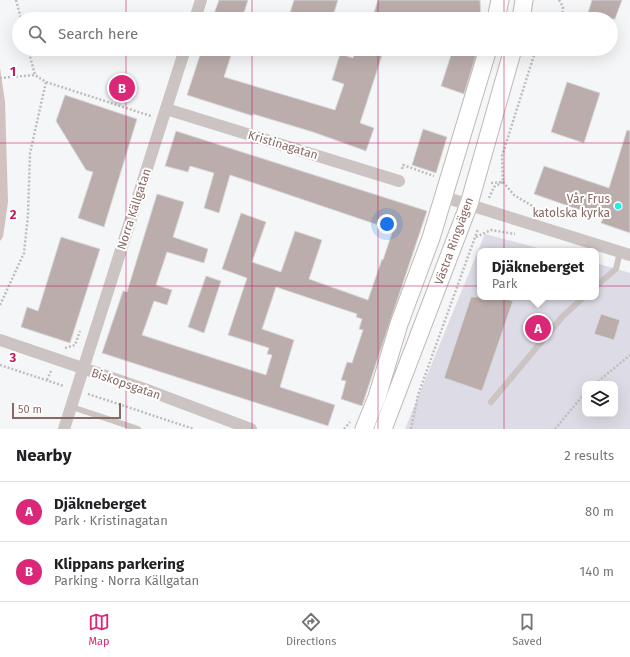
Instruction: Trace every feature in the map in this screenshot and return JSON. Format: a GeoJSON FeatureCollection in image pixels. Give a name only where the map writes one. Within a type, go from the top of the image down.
{"type":"FeatureCollection","features":[{"type":"Feature","properties":{"kind":"main road"},"geometry":{"type":"LineString","coordinates":[[497,12],[500,0]]}},
{"type":"Feature","properties":{"kind":"main road"},"geometry":{"type":"LineString","coordinates":[[522,12],[524,0]]}},
{"type":"Feature","properties":{"kind":"main road","name":"Västra Ringvägen"},"geometry":{"type":"LineString","coordinates":[[364,429],[377,397],[399,324],[444,197],[486,56]]}},
{"type":"Feature","properties":{"kind":"main road","name":"Västra Ringvägen"},"geometry":{"type":"LineString","coordinates":[[383,429],[468,204],[511,56]]}},
{"type":"Feature","properties":{"kind":"street"},"geometry":{"type":"LineString","coordinates":[[197,12],[201,0]]}},
{"type":"Feature","properties":{"kind":"street","name":"Norra Källgatan"},"geometry":{"type":"LineString","coordinates":[[64,429],[183,56]]}},
{"type":"Feature","properties":{"kind":"street","name":"Kristinagatan"},"geometry":{"type":"LineString","coordinates":[[165,115],[399,181]]}},
{"type":"Feature","properties":{"kind":"street"},"geometry":{"type":"LineString","coordinates":[[444,197],[625,254]]}},
{"type":"Feature","properties":{"kind":"street","name":"Biskopsgatan"},"geometry":{"type":"LineString","coordinates":[[0,340],[150,391],[251,429]]}},
{"type":"Feature","properties":{"kind":"lane"},"geometry":{"type":"LineString","coordinates":[[599,283],[616,269],[625,254]]}},
{"type":"Feature","properties":{"kind":"lane"},"geometry":{"type":"LineString","coordinates":[[491,402],[563,316],[581,300]]}},
{"type":"Feature","properties":{"kind":"lane"},"geometry":{"type":"LineString","coordinates":[[72,407],[138,429]]}},
{"type":"Feature","properties":{"kind":"path"},"geometry":{"type":"LineString","coordinates":[[16,0],[19,12]]}},
{"type":"Feature","properties":{"kind":"path"},"geometry":{"type":"LineString","coordinates":[[559,0],[563,7],[563,12]]}},
{"type":"Feature","properties":{"kind":"path"},"geometry":{"type":"LineString","coordinates":[[30,56],[35,75]]}},
{"type":"Feature","properties":{"kind":"path"},"geometry":{"type":"LineString","coordinates":[[0,78],[35,75],[46,82],[165,115]]}},
{"type":"Feature","properties":{"kind":"path"},"geometry":{"type":"LineString","coordinates":[[0,305],[24,253],[28,215],[30,153],[46,82]]}},
{"type":"Feature","properties":{"kind":"path"},"geometry":{"type":"LineString","coordinates":[[399,181],[403,165],[440,178]]}},
{"type":"Feature","properties":{"kind":"path"},"geometry":{"type":"LineString","coordinates":[[490,182],[503,182],[514,196],[551,216]]}},
{"type":"Feature","properties":{"kind":"path"},"geometry":{"type":"LineString","coordinates":[[475,237],[491,230],[522,236]]}},
{"type":"Feature","properties":{"kind":"path"},"geometry":{"type":"LineString","coordinates":[[598,381],[630,354]]}},
{"type":"Feature","properties":{"kind":"path"},"geometry":{"type":"LineString","coordinates":[[0,365],[194,429]]}},
{"type":"Feature","properties":{"kind":"path"},"geometry":{"type":"LineString","coordinates":[[555,429],[582,397]]}},
{"type":"Feature","properties":{"kind":"shaded area"},"geometry":{"type":"Polygon","coordinates":[[[0,68],[5,102],[8,202],[3,237],[0,241],[0,68]]]}},
{"type":"Feature","properties":{"kind":"shaded area"},"geometry":{"type":"Polygon","coordinates":[[[485,234],[538,248],[479,248],[485,234]]]}},
{"type":"Feature","properties":{"kind":"shaded area"},"geometry":{"type":"Polygon","coordinates":[[[477,254],[477,300],[599,300],[599,264],[630,273],[630,429],[405,429],[477,254]]]}},
{"type":"Feature","properties":{"kind":"building"},"geometry":{"type":"Polygon","coordinates":[[[219,0],[248,0],[244,12],[215,12],[219,0]]]}},
{"type":"Feature","properties":{"kind":"building"},"geometry":{"type":"Polygon","coordinates":[[[294,0],[338,0],[334,12],[290,12],[294,0]]]}},
{"type":"Feature","properties":{"kind":"building"},"geometry":{"type":"Polygon","coordinates":[[[378,0],[480,0],[481,12],[374,12],[378,0]]]}},
{"type":"Feature","properties":{"kind":"building"},"geometry":{"type":"Polygon","coordinates":[[[592,0],[622,0],[618,12],[588,12],[592,0]]]}},
{"type":"Feature","properties":{"kind":"building"},"geometry":{"type":"Polygon","coordinates":[[[200,56],[231,56],[224,77],[335,110],[344,84],[332,80],[339,56],[353,58],[354,56],[382,56],[360,123],[374,128],[366,151],[313,132],[253,114],[253,116],[187,95],[200,56]]]}},
{"type":"Feature","properties":{"kind":"building"},"geometry":{"type":"Polygon","coordinates":[[[451,56],[476,56],[464,94],[441,86],[451,56]]]}},
{"type":"Feature","properties":{"kind":"building"},"geometry":{"type":"Polygon","coordinates":[[[567,82],[600,93],[584,143],[551,132],[567,82]]]}},
{"type":"Feature","properties":{"kind":"building"},"geometry":{"type":"Polygon","coordinates":[[[65,95],[137,119],[104,227],[78,218],[93,172],[86,170],[56,121],[65,95]]]}},
{"type":"Feature","properties":{"kind":"building"},"geometry":{"type":"Polygon","coordinates":[[[423,129],[447,137],[436,173],[412,165],[423,129]]]}},
{"type":"Feature","properties":{"kind":"building"},"geometry":{"type":"Polygon","coordinates":[[[627,130],[630,131],[630,233],[601,223],[603,218],[534,194],[544,166],[609,188],[627,130]]]}},
{"type":"Feature","properties":{"kind":"building"},"geometry":{"type":"Polygon","coordinates":[[[176,131],[427,211],[362,406],[341,399],[346,381],[341,380],[347,362],[352,363],[363,330],[359,329],[362,319],[356,317],[357,314],[276,287],[262,329],[294,340],[280,387],[335,405],[328,426],[102,353],[123,291],[127,292],[157,194],[184,202],[173,237],[208,249],[204,263],[167,252],[156,285],[172,290],[167,305],[154,301],[142,335],[266,375],[272,355],[267,354],[269,348],[228,335],[247,278],[222,269],[241,213],[266,222],[252,262],[281,272],[295,231],[322,240],[309,279],[368,300],[393,230],[230,175],[219,213],[204,208],[214,173],[190,166],[188,172],[165,166],[176,131]]]}},
{"type":"Feature","properties":{"kind":"building"},"geometry":{"type":"Polygon","coordinates":[[[61,237],[100,249],[70,343],[21,327],[27,307],[38,311],[61,237]]]}},
{"type":"Feature","properties":{"kind":"building"},"geometry":{"type":"Polygon","coordinates":[[[206,276],[221,281],[204,333],[188,327],[206,276]]]}},
{"type":"Feature","properties":{"kind":"building"},"geometry":{"type":"Polygon","coordinates":[[[471,297],[477,297],[477,300],[513,301],[482,391],[444,378],[471,297]]]}},
{"type":"Feature","properties":{"kind":"building"},"geometry":{"type":"Polygon","coordinates":[[[601,314],[620,320],[614,340],[594,334],[601,314]]]}},
{"type":"Feature","properties":{"kind":"place","name":"Klippans parkering"},"geometry":{"type":"Point","coordinates":[122,88]}},
{"type":"Feature","properties":{"kind":"place","name":"Vår Frus katolska kyrka"},"geometry":{"type":"Point","coordinates":[618,206]}},
{"type":"Feature","properties":{"kind":"place","name":"Djäkneberget"},"geometry":{"type":"Point","coordinates":[538,328]}}]}
